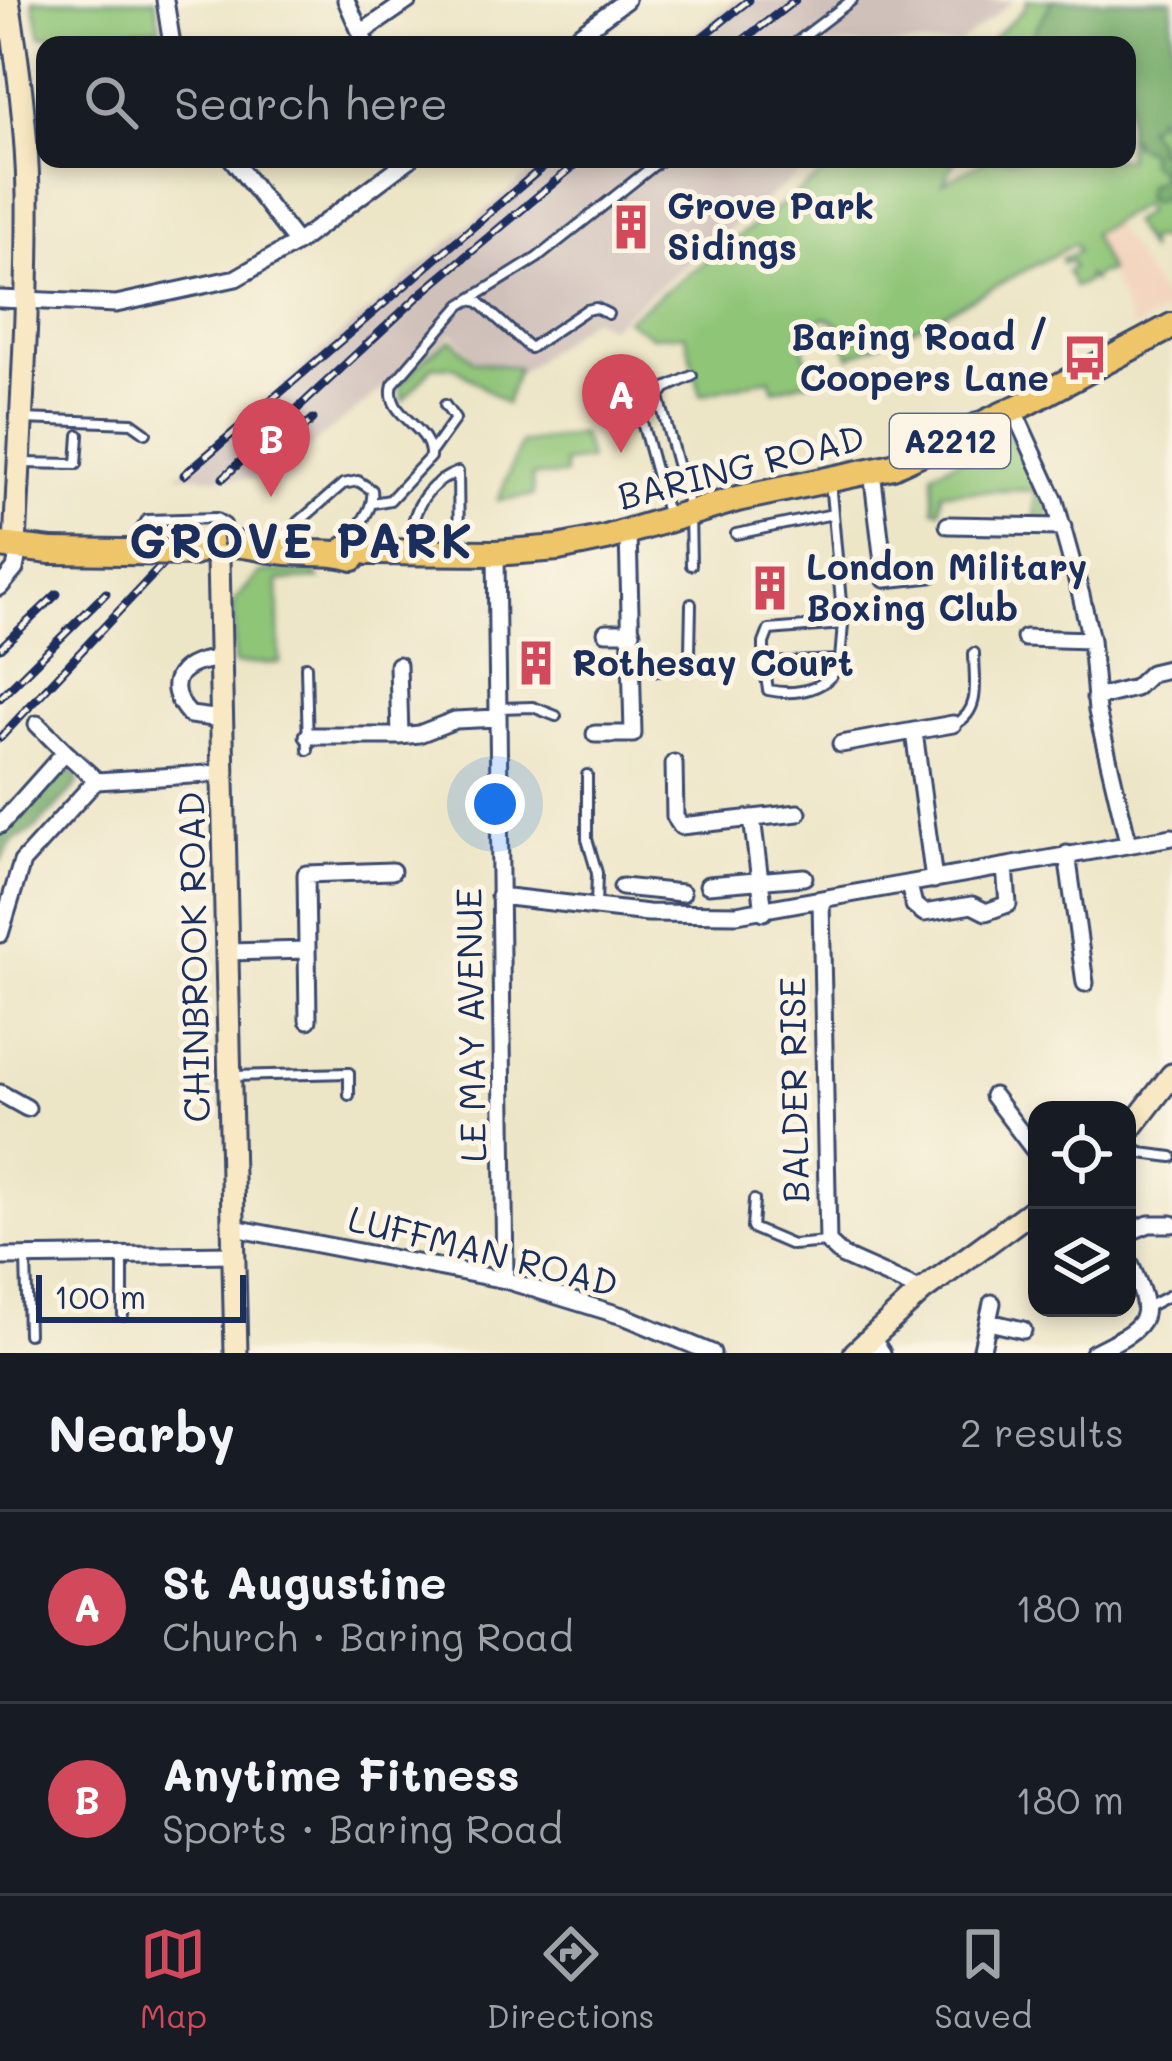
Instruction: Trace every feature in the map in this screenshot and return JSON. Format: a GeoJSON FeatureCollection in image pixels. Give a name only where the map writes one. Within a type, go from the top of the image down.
{"type":"FeatureCollection","features":[{"type":"Feature","properties":{"kind":"main road","name":"BARING ROAD"},"geometry":{"type":"LineString","coordinates":[[11,546],[140,553],[214,553],[268,546],[281,552],[496,553],[558,548],[919,456],[1172,326]]}},
{"type":"Feature","properties":{"kind":"street"},"geometry":{"type":"LineString","coordinates":[[0,586],[15,568],[11,546],[26,300],[24,123],[8,0]]}},
{"type":"Feature","properties":{"kind":"street"},"geometry":{"type":"LineString","coordinates":[[165,0],[171,36]]}},
{"type":"Feature","properties":{"kind":"street"},"geometry":{"type":"LineString","coordinates":[[346,0],[362,36]]}},
{"type":"Feature","properties":{"kind":"street"},"geometry":{"type":"LineString","coordinates":[[367,36],[409,0]]}},
{"type":"Feature","properties":{"kind":"street"},"geometry":{"type":"LineString","coordinates":[[577,36],[626,0]]}},
{"type":"Feature","properties":{"kind":"street"},"geometry":{"type":"LineString","coordinates":[[239,168],[297,243]]}},
{"type":"Feature","properties":{"kind":"street"},"geometry":{"type":"LineString","coordinates":[[0,299],[116,304],[236,278],[297,243],[398,168]]}},
{"type":"Feature","properties":{"kind":"street"},"geometry":{"type":"LineString","coordinates":[[1013,409],[1037,455],[1063,527],[1091,640],[1095,698],[1128,842]]}},
{"type":"Feature","properties":{"kind":"street"},"geometry":{"type":"LineString","coordinates":[[872,471],[885,579],[931,574]]}},
{"type":"Feature","properties":{"kind":"street"},"geometry":{"type":"LineString","coordinates":[[948,525],[1063,527]]}},
{"type":"Feature","properties":{"kind":"street"},"geometry":{"type":"LineString","coordinates":[[595,734],[633,734],[628,532]]}},
{"type":"Feature","properties":{"kind":"street","name":"CHINBROOK ROAD"},"geometry":{"type":"LineString","coordinates":[[214,553],[221,659],[236,1353]]}},
{"type":"Feature","properties":{"kind":"street","name":"LE MAY AVENUE"},"geometry":{"type":"LineString","coordinates":[[496,553],[505,1280]]}},
{"type":"Feature","properties":{"kind":"street"},"geometry":{"type":"LineString","coordinates":[[606,632],[632,632]]}},
{"type":"Feature","properties":{"kind":"street"},"geometry":{"type":"LineString","coordinates":[[1025,638],[1091,640]]}},
{"type":"Feature","properties":{"kind":"street"},"geometry":{"type":"LineString","coordinates":[[221,659],[189,663],[179,673],[177,690],[190,716],[222,718]]}},
{"type":"Feature","properties":{"kind":"street"},"geometry":{"type":"LineString","coordinates":[[398,665],[400,736]]}},
{"type":"Feature","properties":{"kind":"street"},"geometry":{"type":"LineString","coordinates":[[1095,698],[1136,688],[1151,673],[1172,668]]}},
{"type":"Feature","properties":{"kind":"street"},"geometry":{"type":"LineString","coordinates":[[308,743],[419,734],[455,720],[497,713]]}},
{"type":"Feature","properties":{"kind":"street"},"geometry":{"type":"LineString","coordinates":[[37,724],[97,782]]}},
{"type":"Feature","properties":{"kind":"street"},"geometry":{"type":"LineString","coordinates":[[841,744],[953,724]]}},
{"type":"Feature","properties":{"kind":"street"},"geometry":{"type":"LineString","coordinates":[[914,732],[934,880]]}},
{"type":"Feature","properties":{"kind":"street"},"geometry":{"type":"LineString","coordinates":[[0,825],[65,752]]}},
{"type":"Feature","properties":{"kind":"street"},"geometry":{"type":"LineString","coordinates":[[674,764],[678,825],[798,813]]}},
{"type":"Feature","properties":{"kind":"street"},"geometry":{"type":"LineString","coordinates":[[0,934],[22,862],[97,782],[223,773]]}},
{"type":"Feature","properties":{"kind":"street"},"geometry":{"type":"LineString","coordinates":[[752,818],[764,912]]}},
{"type":"Feature","properties":{"kind":"street"},"geometry":{"type":"LineString","coordinates":[[499,896],[649,914],[764,912],[1172,836]]}},
{"type":"Feature","properties":{"kind":"street"},"geometry":{"type":"LineString","coordinates":[[1067,854],[1084,983]]}},
{"type":"Feature","properties":{"kind":"street"},"geometry":{"type":"LineString","coordinates":[[909,885],[916,909],[924,913],[972,905],[986,912],[1008,904],[1005,867]]}},
{"type":"Feature","properties":{"kind":"street"},"geometry":{"type":"LineString","coordinates":[[308,1020],[299,874],[392,871]]}},
{"type":"Feature","properties":{"kind":"street"},"geometry":{"type":"LineString","coordinates":[[708,885],[804,877]]}},
{"type":"Feature","properties":{"kind":"street"},"geometry":{"type":"LineString","coordinates":[[622,887],[682,893]]}},
{"type":"Feature","properties":{"kind":"street"},"geometry":{"type":"LineString","coordinates":[[649,889],[649,914]]}},
{"type":"Feature","properties":{"kind":"street","name":"BALDER RISE"},"geometry":{"type":"LineString","coordinates":[[821,902],[828,1242],[843,1256],[922,1291]]}},
{"type":"Feature","properties":{"kind":"street"},"geometry":{"type":"LineString","coordinates":[[227,952],[307,950]]}},
{"type":"Feature","properties":{"kind":"street"},"geometry":{"type":"LineString","coordinates":[[1136,1125],[1172,1075]]}},
{"type":"Feature","properties":{"kind":"street"},"geometry":{"type":"LineString","coordinates":[[0,1093],[27,1108]]}},
{"type":"Feature","properties":{"kind":"street"},"geometry":{"type":"LineString","coordinates":[[993,1096],[1028,1142]]}},
{"type":"Feature","properties":{"kind":"street"},"geometry":{"type":"LineString","coordinates":[[870,1348],[922,1291],[1028,1219]]}},
{"type":"Feature","properties":{"kind":"street"},"geometry":{"type":"LineString","coordinates":[[1136,1229],[1172,1223]]}},
{"type":"Feature","properties":{"kind":"street","name":"LUFFMAN ROAD"},"geometry":{"type":"LineString","coordinates":[[234,1228],[505,1280],[626,1317],[712,1353]]}},
{"type":"Feature","properties":{"kind":"street"},"geometry":{"type":"LineString","coordinates":[[0,1257],[234,1254]]}},
{"type":"Feature","properties":{"kind":"street"},"geometry":{"type":"LineString","coordinates":[[1093,1353],[1133,1334],[1146,1307],[1136,1281]]}},
{"type":"Feature","properties":{"kind":"street"},"geometry":{"type":"LineString","coordinates":[[981,1353],[992,1303]]}},
{"type":"Feature","properties":{"kind":"street"},"geometry":{"type":"LineString","coordinates":[[989,1322],[1023,1330]]}},
{"type":"Feature","properties":{"kind":"lane"},"geometry":{"type":"LineString","coordinates":[[805,36],[852,0]]}},
{"type":"Feature","properties":{"kind":"lane"},"geometry":{"type":"LineString","coordinates":[[432,451],[427,439],[394,405],[391,389],[469,300],[537,258],[651,168]]}},
{"type":"Feature","properties":{"kind":"lane"},"geometry":{"type":"LineString","coordinates":[[469,300],[479,302],[530,348],[586,310],[596,308],[608,314]]}},
{"type":"Feature","properties":{"kind":"lane"},"geometry":{"type":"LineString","coordinates":[[691,565],[659,397],[666,388],[692,376]]}},
{"type":"Feature","properties":{"kind":"lane"},"geometry":{"type":"LineString","coordinates":[[597,401],[628,401],[639,411],[679,515]]}},
{"type":"Feature","properties":{"kind":"lane"},"geometry":{"type":"LineString","coordinates":[[373,503],[390,500],[432,451],[455,418],[446,405]]}},
{"type":"Feature","properties":{"kind":"lane"},"geometry":{"type":"LineString","coordinates":[[22,419],[132,423],[146,433]]}},
{"type":"Feature","properties":{"kind":"lane"},"geometry":{"type":"LineString","coordinates":[[19,463],[77,464],[79,435]]}},
{"type":"Feature","properties":{"kind":"lane"},"geometry":{"type":"LineString","coordinates":[[410,552],[410,521],[434,481],[458,472],[459,551]]}},
{"type":"Feature","properties":{"kind":"lane"},"geometry":{"type":"LineString","coordinates":[[830,480],[843,624],[840,660],[834,677],[826,683],[768,690],[764,643],[769,630],[843,624]]}},
{"type":"Feature","properties":{"kind":"lane"},"geometry":{"type":"LineString","coordinates":[[281,552],[286,533],[343,484],[364,482],[372,490],[373,503],[355,529],[354,550]]}},
{"type":"Feature","properties":{"kind":"lane"},"geometry":{"type":"LineString","coordinates":[[736,534],[833,514]]}},
{"type":"Feature","properties":{"kind":"lane"},"geometry":{"type":"LineString","coordinates":[[140,553],[142,526],[153,519],[223,519],[214,553]]}},
{"type":"Feature","properties":{"kind":"lane"},"geometry":{"type":"LineString","coordinates":[[659,670],[680,668],[688,658],[691,604]]}},
{"type":"Feature","properties":{"kind":"lane"},"geometry":{"type":"LineString","coordinates":[[953,724],[967,718],[973,708],[974,653]]}},
{"type":"Feature","properties":{"kind":"lane"},"geometry":{"type":"LineString","coordinates":[[764,662],[840,660]]}},
{"type":"Feature","properties":{"kind":"lane"},"geometry":{"type":"LineString","coordinates":[[306,666],[308,743]]}},
{"type":"Feature","properties":{"kind":"lane"},"geometry":{"type":"LineString","coordinates":[[497,713],[533,707],[556,716]]}},
{"type":"Feature","properties":{"kind":"lane"},"geometry":{"type":"LineString","coordinates":[[587,776],[587,839],[597,873],[596,907]]}},
{"type":"Feature","properties":{"kind":"lane"},"geometry":{"type":"LineString","coordinates":[[230,1076],[349,1073],[350,1095]]}},
{"type":"Feature","properties":{"kind":"lane"},"geometry":{"type":"LineString","coordinates":[[1136,1147],[1141,1153],[1172,1157]]}},
{"type":"Feature","properties":{"kind":"lane"},"geometry":{"type":"LineString","coordinates":[[754,1200],[752,1228],[792,1245],[828,1242]]}},
{"type":"Feature","properties":{"kind":"lane"},"geometry":{"type":"LineString","coordinates":[[123,1256],[123,1315]]}},
{"type":"Feature","properties":{"kind":"lane"},"geometry":{"type":"LineString","coordinates":[[26,1257],[28,1334]]}},
{"type":"Feature","properties":{"kind":"lane"},"geometry":{"type":"LineString","coordinates":[[1146,1307],[1172,1294]]}},
{"type":"Feature","properties":{"kind":"shaded area"},"geometry":{"type":"Polygon","coordinates":[[[735,0],[1014,0],[969,36],[691,36],[735,0]]]}},
{"type":"Feature","properties":{"kind":"shaded area"},"geometry":{"type":"Polygon","coordinates":[[[535,168],[806,168],[609,327],[591,318],[520,373],[475,359],[453,333],[268,480],[177,475],[535,168]]]}},
{"type":"Feature","properties":{"kind":"shaded area"},"geometry":{"type":"Polygon","coordinates":[[[1112,223],[1169,308],[1133,329],[1092,234],[1112,223]]]}},
{"type":"Feature","properties":{"kind":"green space"},"geometry":{"type":"Polygon","coordinates":[[[33,0],[155,0],[160,28],[41,36],[33,0]]]}},
{"type":"Feature","properties":{"kind":"green space"},"geometry":{"type":"Polygon","coordinates":[[[1027,0],[1053,0],[1031,36],[996,36],[1024,9],[1027,0]]]}},
{"type":"Feature","properties":{"kind":"green space"},"geometry":{"type":"Polygon","coordinates":[[[1053,0],[1172,0],[1172,130],[1162,127],[1157,115],[1146,126],[1157,142],[1155,148],[1165,154],[1161,166],[1165,171],[1172,168],[1172,186],[1161,199],[1151,203],[1144,198],[1147,185],[1160,179],[1159,170],[1148,162],[1149,152],[1136,146],[1136,36],[1031,36],[1053,0]]]}},
{"type":"Feature","properties":{"kind":"green space"},"geometry":{"type":"Polygon","coordinates":[[[1155,114],[1172,140],[1172,168],[1167,169],[1170,215],[1164,238],[1148,240],[1148,250],[1131,222],[1146,212],[1141,205],[1092,234],[1109,271],[1092,281],[1087,276],[1086,282],[1074,287],[1067,271],[1073,268],[1071,261],[1061,259],[1078,252],[1075,244],[850,357],[836,322],[825,317],[799,332],[813,380],[774,390],[770,378],[701,395],[685,334],[652,336],[626,320],[831,168],[951,168],[943,183],[971,168],[1136,168],[1136,131],[1160,167],[1164,151],[1154,148],[1157,142],[1143,126],[1155,114]]]}},
{"type":"Feature","properties":{"kind":"green space"},"geometry":{"type":"Polygon","coordinates":[[[452,339],[474,361],[518,368],[506,404],[455,367],[433,366],[403,401],[400,385],[427,356],[452,339]]]}},
{"type":"Feature","properties":{"kind":"green space"},"geometry":{"type":"Polygon","coordinates":[[[582,434],[589,460],[564,463],[565,475],[532,476],[533,496],[498,500],[521,443],[582,434]]]}},
{"type":"Feature","properties":{"kind":"green space"},"geometry":{"type":"Polygon","coordinates":[[[1009,436],[1034,473],[1047,520],[1035,516],[1035,490],[942,492],[940,510],[934,509],[933,472],[1009,436]]]}},
{"type":"Feature","properties":{"kind":"green space"},"geometry":{"type":"Polygon","coordinates":[[[261,572],[314,572],[319,579],[278,581],[280,663],[234,664],[234,601],[261,572]]]}},
{"type":"Feature","properties":{"kind":"green space"},"geometry":{"type":"Polygon","coordinates":[[[70,769],[78,784],[35,829],[12,842],[0,862],[0,833],[70,769]]]}},
{"type":"Feature","properties":{"kind":"railway"},"geometry":{"type":"LineString","coordinates":[[703,36],[749,0]]}},
{"type":"Feature","properties":{"kind":"railway"},"geometry":{"type":"LineString","coordinates":[[749,36],[795,0]]}},
{"type":"Feature","properties":{"kind":"railway"},"geometry":{"type":"LineString","coordinates":[[184,475],[542,168]]}},
{"type":"Feature","properties":{"kind":"railway"},"geometry":{"type":"LineString","coordinates":[[223,478],[422,293],[571,168]]}},
{"type":"Feature","properties":{"kind":"railway"},"geometry":{"type":"LineString","coordinates":[[258,471],[313,419]]}},
{"type":"Feature","properties":{"kind":"railway"},"geometry":{"type":"LineString","coordinates":[[0,738],[163,564]]}},
{"type":"Feature","properties":{"kind":"railway"},"geometry":{"type":"LineString","coordinates":[[0,698],[106,593]]}},
{"type":"Feature","properties":{"kind":"railway"},"geometry":{"type":"LineString","coordinates":[[0,648],[57,594]]}},
{"type":"Feature","properties":{"kind":"place","name":"Grove Park Sidings"},"geometry":{"type":"Point","coordinates":[631,227]}},
{"type":"Feature","properties":{"kind":"place","name":"Baring Road / Coopers Lane"},"geometry":{"type":"Point","coordinates":[1085,358]}},
{"type":"Feature","properties":{"kind":"place","name":"St Augustine"},"geometry":{"type":"Point","coordinates":[621,453]}},
{"type":"Feature","properties":{"kind":"place","name":"Anytime Fitness"},"geometry":{"type":"Point","coordinates":[271,497]}},
{"type":"Feature","properties":{"kind":"place","name":"London Military Boxing Club"},"geometry":{"type":"Point","coordinates":[770,588]}},
{"type":"Feature","properties":{"kind":"place","name":"Rothesay Court"},"geometry":{"type":"Point","coordinates":[536,663]}},
{"type":"Feature","properties":{"kind":"district","name":"GROVE PARK"},"geometry":{"type":"Point","coordinates":[302,541]}}]}
